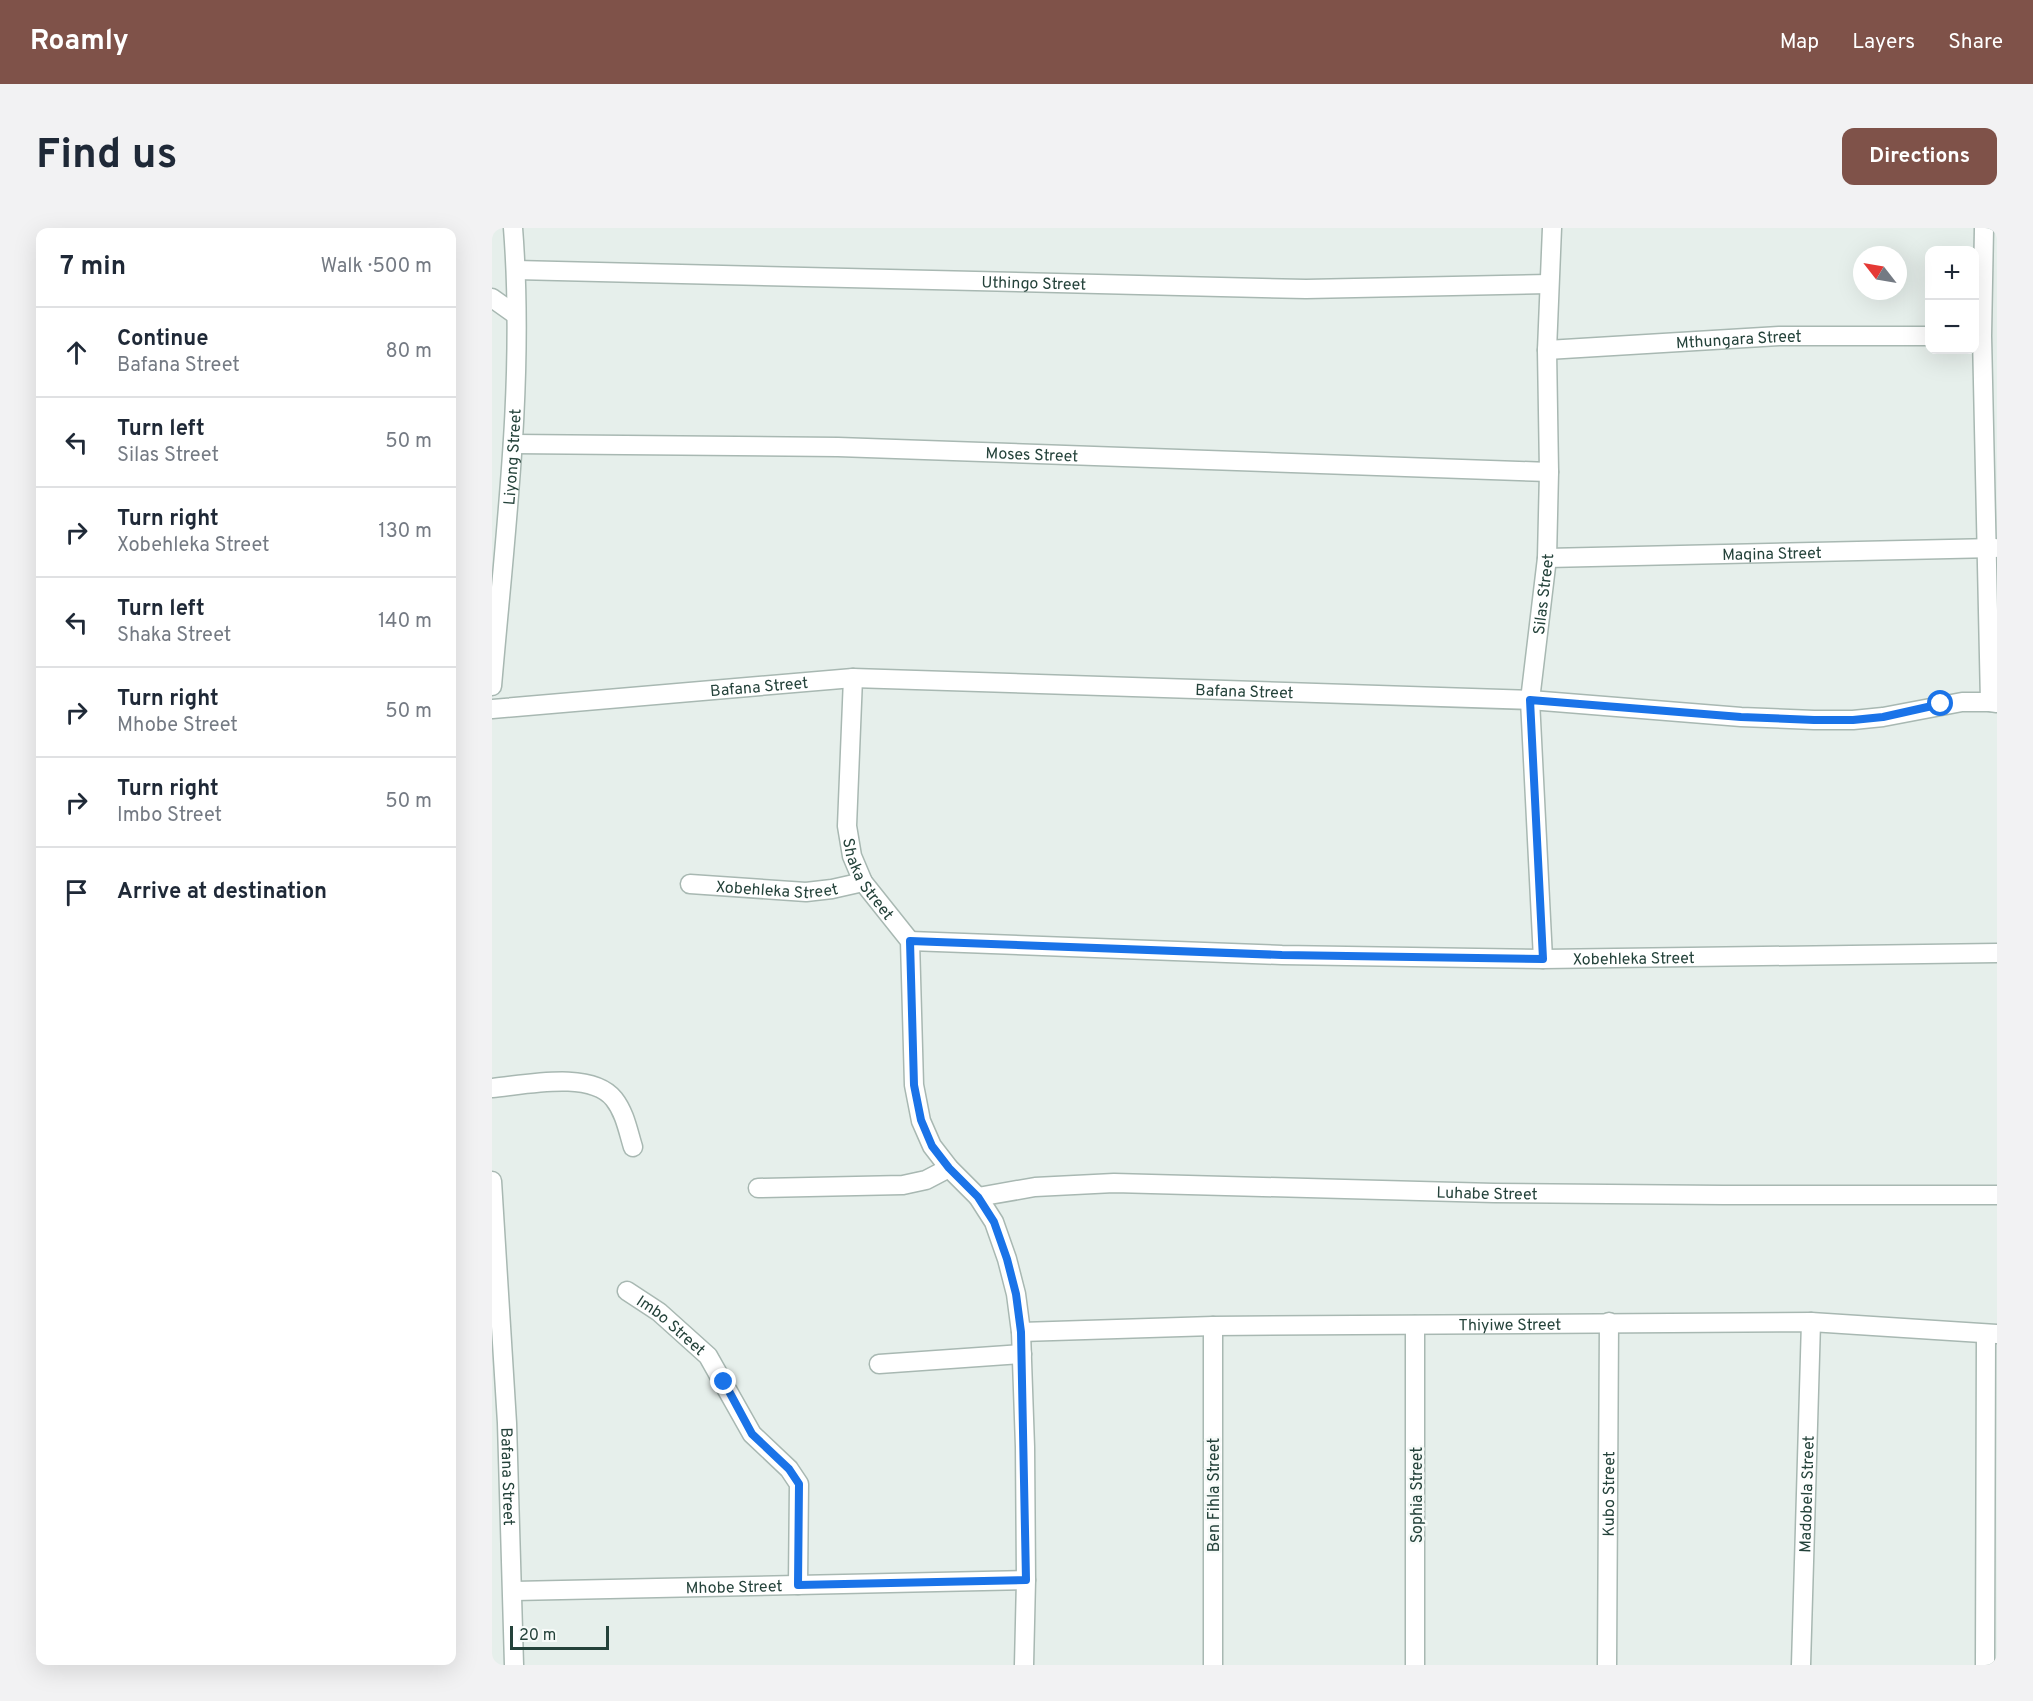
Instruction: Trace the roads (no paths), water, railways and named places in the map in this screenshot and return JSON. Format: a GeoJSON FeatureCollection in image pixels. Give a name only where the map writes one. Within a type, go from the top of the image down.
{"type":"FeatureCollection","features":[{"type":"Feature","properties":{"kind":"street","name":"Liyong Street"},"geometry":{"type":"LineString","coordinates":[[492,686],[513,444],[516,270],[513,228]]}},
{"type":"Feature","properties":{"kind":"street","name":"Silas Street"},"geometry":{"type":"LineString","coordinates":[[1543,959],[1530,700],[1547,558],[1549,472],[1547,350],[1552,228]]}},
{"type":"Feature","properties":{"kind":"street"},"geometry":{"type":"LineString","coordinates":[[1984,228],[1984,336],[1993,702]]}},
{"type":"Feature","properties":{"kind":"street","name":"Uthingo Street"},"geometry":{"type":"LineString","coordinates":[[516,270],[1295,289],[1549,284]]}},
{"type":"Feature","properties":{"kind":"street"},"geometry":{"type":"LineString","coordinates":[[492,298],[516,315]]}},
{"type":"Feature","properties":{"kind":"street","name":"Mthungara Street"},"geometry":{"type":"LineString","coordinates":[[1547,350],[1779,336],[1925,336]]}},
{"type":"Feature","properties":{"kind":"street","name":"Moses Street"},"geometry":{"type":"LineString","coordinates":[[513,444],[838,447],[1549,472]]}},
{"type":"Feature","properties":{"kind":"street","name":"Maqina Street"},"geometry":{"type":"LineString","coordinates":[[1547,558],[1991,548]]}},
{"type":"Feature","properties":{"kind":"street","name":"Bafana Street"},"geometry":{"type":"LineString","coordinates":[[492,710],[853,678],[1530,700],[1741,717],[1844,720],[1883,717],[1962,702],[1993,702]]}},
{"type":"Feature","properties":{"kind":"street","name":"Shaka Street"},"geometry":{"type":"LineString","coordinates":[[853,678],[847,826],[852,856],[863,882],[910,941]]}},
{"type":"Feature","properties":{"kind":"street","name":"Xobehleka Street"},"geometry":{"type":"LineString","coordinates":[[690,884],[806,892],[863,882]]}},
{"type":"Feature","properties":{"kind":"street"},"geometry":{"type":"LineString","coordinates":[[910,941],[914,1085],[921,1120],[932,1146],[949,1168],[978,1197],[994,1222],[1016,1294],[1022,1354],[1026,1580],[1024,1665]]}},
{"type":"Feature","properties":{"kind":"street","name":"Xobehleka Street"},"geometry":{"type":"LineString","coordinates":[[910,941],[1282,955],[1543,959],[1997,953]]}},
{"type":"Feature","properties":{"kind":"street"},"geometry":{"type":"LineString","coordinates":[[492,1088],[570,1081],[584,1082],[599,1087],[614,1098],[624,1116],[633,1147]]}},
{"type":"Feature","properties":{"kind":"street"},"geometry":{"type":"LineString","coordinates":[[758,1188],[903,1185],[926,1180],[949,1168]]}},
{"type":"Feature","properties":{"kind":"street","name":"Bafana Street"},"geometry":{"type":"LineString","coordinates":[[492,1180],[507,1423],[514,1591],[514,1665]]}},
{"type":"Feature","properties":{"kind":"street","name":"Luhabe Street"},"geometry":{"type":"LineString","coordinates":[[978,1197],[1035,1187],[1114,1183],[1482,1192],[1997,1195]]}},
{"type":"Feature","properties":{"kind":"street","name":"Imbo Street"},"geometry":{"type":"LineString","coordinates":[[627,1291],[659,1312],[708,1356],[752,1434],[789,1469],[799,1484],[798,1585]]}},
{"type":"Feature","properties":{"kind":"street","name":"Kubo Street"},"geometry":{"type":"LineString","coordinates":[[1607,1665],[1609,1322]]}},
{"type":"Feature","properties":{"kind":"street","name":"Thiyiwe Street"},"geometry":{"type":"LineString","coordinates":[[1021,1332],[1213,1326],[1811,1322],[1991,1334]]}},
{"type":"Feature","properties":{"kind":"street","name":"Madobela Street"},"geometry":{"type":"LineString","coordinates":[[1801,1665],[1811,1322]]}},
{"type":"Feature","properties":{"kind":"street","name":"Sophia Street"},"geometry":{"type":"LineString","coordinates":[[1415,1324],[1415,1665]]}},
{"type":"Feature","properties":{"kind":"street","name":"Ben Fihla Street"},"geometry":{"type":"LineString","coordinates":[[1213,1326],[1213,1665]]}},
{"type":"Feature","properties":{"kind":"street"},"geometry":{"type":"LineString","coordinates":[[1985,1665],[1991,1334]]}},
{"type":"Feature","properties":{"kind":"street"},"geometry":{"type":"LineString","coordinates":[[879,1364],[1022,1354]]}},
{"type":"Feature","properties":{"kind":"street","name":"Mhobe Street"},"geometry":{"type":"LineString","coordinates":[[514,1591],[1026,1580]]}}]}
